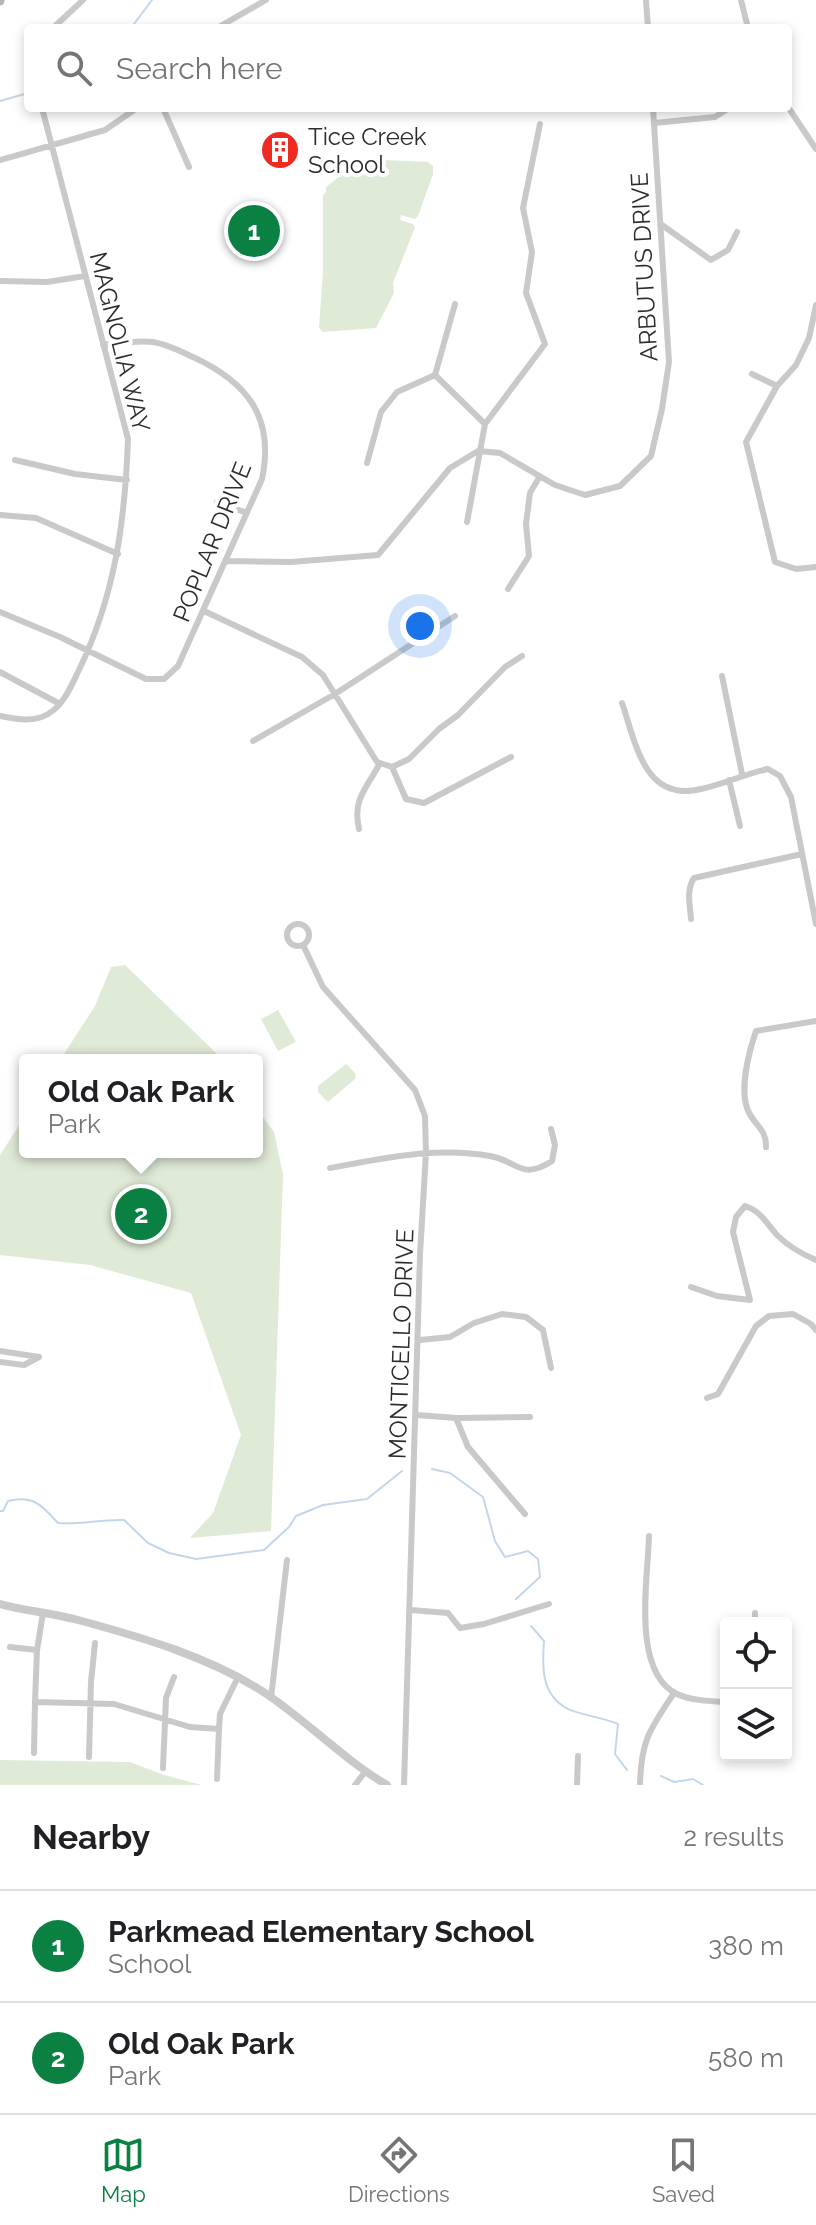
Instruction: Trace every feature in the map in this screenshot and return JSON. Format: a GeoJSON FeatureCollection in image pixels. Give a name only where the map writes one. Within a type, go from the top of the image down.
{"type":"FeatureCollection","features":[{"type":"Feature","properties":{"kind":"street"},"geometry":{"type":"LineString","coordinates":[[57,24],[83,0]]}},
{"type":"Feature","properties":{"kind":"street"},"geometry":{"type":"LineString","coordinates":[[224,24],[266,0]]}},
{"type":"Feature","properties":{"kind":"street"},"geometry":{"type":"LineString","coordinates":[[646,0],[648,24]]}},
{"type":"Feature","properties":{"kind":"street"},"geometry":{"type":"LineString","coordinates":[[741,0],[747,24]]}},
{"type":"Feature","properties":{"kind":"street","name":"MAGNOLIA WAY"},"geometry":{"type":"LineString","coordinates":[[43,112],[128,439],[127,480],[112,585],[88,652],[60,704]]}},
{"type":"Feature","properties":{"kind":"street"},"geometry":{"type":"LineString","coordinates":[[0,160],[105,130],[131,112]]}},
{"type":"Feature","properties":{"kind":"street"},"geometry":{"type":"LineString","coordinates":[[165,112],[189,167]]}},
{"type":"Feature","properties":{"kind":"street","name":"ARBUTUS DRIVE"},"geometry":{"type":"LineString","coordinates":[[478,451],[500,453],[555,485],[585,495],[620,486],[651,456],[669,362],[653,112]]}},
{"type":"Feature","properties":{"kind":"street"},"geometry":{"type":"LineString","coordinates":[[654,123],[715,117],[723,112]]}},
{"type":"Feature","properties":{"kind":"street"},"geometry":{"type":"LineString","coordinates":[[791,112],[816,149]]}},
{"type":"Feature","properties":{"kind":"street"},"geometry":{"type":"LineString","coordinates":[[467,522],[485,424],[545,344],[526,293],[532,252],[523,208],[540,124]]}},
{"type":"Feature","properties":{"kind":"street"},"geometry":{"type":"LineString","coordinates":[[662,225],[711,260],[728,250],[737,232]]}},
{"type":"Feature","properties":{"kind":"street"},"geometry":{"type":"LineString","coordinates":[[0,281],[47,282],[85,276]]}},
{"type":"Feature","properties":{"kind":"street"},"geometry":{"type":"LineString","coordinates":[[435,375],[455,304]]}},
{"type":"Feature","properties":{"kind":"street"},"geometry":{"type":"LineString","coordinates":[[816,305],[809,338],[796,365],[777,386],[746,442],[775,562],[796,569],[816,567]]}},
{"type":"Feature","properties":{"kind":"street","name":"POPLAR DRIVE"},"geometry":{"type":"LineString","coordinates":[[0,612],[146,679],[164,679],[178,666],[262,479],[266,450],[262,424],[253,404],[230,377],[170,346],[137,341],[103,345]]}},
{"type":"Feature","properties":{"kind":"street"},"geometry":{"type":"LineString","coordinates":[[752,374],[777,386]]}},
{"type":"Feature","properties":{"kind":"street"},"geometry":{"type":"LineString","coordinates":[[435,375],[485,424]]}},
{"type":"Feature","properties":{"kind":"street"},"geometry":{"type":"LineString","coordinates":[[367,463],[381,412],[397,392],[435,375]]}},
{"type":"Feature","properties":{"kind":"street"},"geometry":{"type":"LineString","coordinates":[[226,561],[291,562],[378,555],[450,468],[478,451]]}},
{"type":"Feature","properties":{"kind":"street"},"geometry":{"type":"LineString","coordinates":[[15,460],[75,474],[127,480]]}},
{"type":"Feature","properties":{"kind":"street"},"geometry":{"type":"LineString","coordinates":[[508,589],[529,556],[526,524],[530,493],[540,476]]}},
{"type":"Feature","properties":{"kind":"street"},"geometry":{"type":"LineString","coordinates":[[217,502],[247,513]]}},
{"type":"Feature","properties":{"kind":"street"},"geometry":{"type":"LineString","coordinates":[[0,515],[36,518],[118,554]]}},
{"type":"Feature","properties":{"kind":"street"},"geometry":{"type":"LineString","coordinates":[[204,611],[302,657],[323,675],[362,740],[380,763],[392,767],[409,759],[505,667],[522,656]]}},
{"type":"Feature","properties":{"kind":"street"},"geometry":{"type":"LineString","coordinates":[[253,741],[335,694],[455,616]]}},
{"type":"Feature","properties":{"kind":"street"},"geometry":{"type":"LineString","coordinates":[[0,672],[60,704],[48,714],[34,719],[0,716]]}},
{"type":"Feature","properties":{"kind":"street"},"geometry":{"type":"LineString","coordinates":[[722,676],[742,774]]}},
{"type":"Feature","properties":{"kind":"street"},"geometry":{"type":"LineString","coordinates":[[622,703],[641,756],[651,776],[663,787],[678,791],[699,790],[742,774],[768,769],[780,776],[791,797],[816,924]]}},
{"type":"Feature","properties":{"kind":"street"},"geometry":{"type":"LineString","coordinates":[[392,767],[406,799],[424,803],[511,757]]}},
{"type":"Feature","properties":{"kind":"street"},"geometry":{"type":"LineString","coordinates":[[359,829],[355,812],[358,802],[380,763]]}},
{"type":"Feature","properties":{"kind":"street"},"geometry":{"type":"LineString","coordinates":[[729,780],[740,826]]}},
{"type":"Feature","properties":{"kind":"street"},"geometry":{"type":"LineString","coordinates":[[691,919],[689,895],[694,878],[802,854]]}},
{"type":"Feature","properties":{"kind":"street","name":"MONTICELLO DRIVE"},"geometry":{"type":"LineString","coordinates":[[303,945],[323,987],[415,1090],[425,1116],[404,1785]]}},
{"type":"Feature","properties":{"kind":"street"},"geometry":{"type":"LineString","coordinates":[[766,1147],[765,1132],[746,1104],[748,1062],[756,1031],[816,1021]]}},
{"type":"Feature","properties":{"kind":"street"},"geometry":{"type":"LineString","coordinates":[[330,1168],[426,1153],[491,1156],[524,1171],[539,1169],[552,1161],[555,1145],[551,1129]]}},
{"type":"Feature","properties":{"kind":"street"},"geometry":{"type":"LineString","coordinates":[[691,1287],[717,1296],[750,1300],[733,1232],[736,1217],[745,1206],[756,1210],[790,1246],[816,1260]]}},
{"type":"Feature","properties":{"kind":"street"},"geometry":{"type":"LineString","coordinates":[[420,1340],[450,1337],[474,1323],[502,1314],[526,1317],[543,1330],[551,1368]]}},
{"type":"Feature","properties":{"kind":"street"},"geometry":{"type":"LineString","coordinates":[[707,1398],[718,1394],[756,1326],[769,1316],[793,1314],[816,1330]]}},
{"type":"Feature","properties":{"kind":"street"},"geometry":{"type":"LineString","coordinates":[[0,1351],[39,1357],[24,1365],[0,1362]]}},
{"type":"Feature","properties":{"kind":"street"},"geometry":{"type":"LineString","coordinates":[[417,1415],[530,1417]]}},
{"type":"Feature","properties":{"kind":"street"},"geometry":{"type":"LineString","coordinates":[[456,1418],[468,1447],[525,1514]]}},
{"type":"Feature","properties":{"kind":"street"},"geometry":{"type":"LineString","coordinates":[[649,1536],[646,1638],[654,1671],[674,1693],[720,1701]]}},
{"type":"Feature","properties":{"kind":"street"},"geometry":{"type":"LineString","coordinates":[[271,1698],[287,1560]]}},
{"type":"Feature","properties":{"kind":"street"},"geometry":{"type":"LineString","coordinates":[[0,1604],[76,1619],[160,1645],[237,1679],[271,1698],[365,1772],[387,1785]]}},
{"type":"Feature","properties":{"kind":"street"},"geometry":{"type":"LineString","coordinates":[[411,1610],[448,1613],[460,1628],[549,1604]]}},
{"type":"Feature","properties":{"kind":"street"},"geometry":{"type":"LineString","coordinates":[[34,1753],[37,1650],[43,1613]]}},
{"type":"Feature","properties":{"kind":"street"},"geometry":{"type":"LineString","coordinates":[[89,1757],[95,1643]]}},
{"type":"Feature","properties":{"kind":"street"},"geometry":{"type":"LineString","coordinates":[[10,1647],[37,1650]]}},
{"type":"Feature","properties":{"kind":"street"},"geometry":{"type":"LineString","coordinates":[[163,1768],[166,1698],[174,1677]]}},
{"type":"Feature","properties":{"kind":"street"},"geometry":{"type":"LineString","coordinates":[[217,1779],[220,1714],[237,1679]]}},
{"type":"Feature","properties":{"kind":"street"},"geometry":{"type":"LineString","coordinates":[[640,1785],[642,1749],[649,1731],[674,1693]]}},
{"type":"Feature","properties":{"kind":"street"},"geometry":{"type":"LineString","coordinates":[[35,1702],[126,1706],[190,1727],[219,1729]]}},
{"type":"Feature","properties":{"kind":"street"},"geometry":{"type":"LineString","coordinates":[[577,1785],[578,1756]]}},
{"type":"Feature","properties":{"kind":"street"},"geometry":{"type":"LineString","coordinates":[[355,1785],[365,1772]]}},
{"type":"Feature","properties":{"kind":"green space"},"geometry":{"type":"Polygon","coordinates":[[[361,159],[428,162],[433,166],[433,174],[418,216],[415,219],[401,215],[400,220],[415,227],[393,283],[394,293],[376,328],[323,332],[319,328],[323,195],[326,187],[361,159]]]}},
{"type":"Feature","properties":{"kind":"green space"},"geometry":{"type":"Polygon","coordinates":[[[125,965],[217,1054],[64,1054],[95,1006],[111,967],[125,965]]]}},
{"type":"Feature","properties":{"kind":"green space"},"geometry":{"type":"Polygon","coordinates":[[[278,1010],[296,1042],[278,1051],[261,1019],[278,1010]]]}},
{"type":"Feature","properties":{"kind":"green space"},"geometry":{"type":"Polygon","coordinates":[[[346,1064],[356,1078],[328,1102],[318,1092],[318,1086],[346,1064]]]}},
{"type":"Feature","properties":{"kind":"green space"},"geometry":{"type":"Polygon","coordinates":[[[263,1117],[274,1132],[283,1174],[271,1531],[190,1538],[213,1513],[241,1435],[191,1293],[90,1265],[0,1255],[0,1155],[19,1125],[19,1158],[263,1158],[263,1117]]]}},
{"type":"Feature","properties":{"kind":"green space"},"geometry":{"type":"Polygon","coordinates":[[[0,1760],[130,1762],[202,1785],[0,1785],[0,1760]]]}},
{"type":"Feature","properties":{"kind":"waterway"},"geometry":{"type":"LineString","coordinates":[[134,24],[152,0]]}},
{"type":"Feature","properties":{"kind":"waterway"},"geometry":{"type":"LineString","coordinates":[[0,101],[24,94]]}},
{"type":"Feature","properties":{"kind":"waterway"},"geometry":{"type":"LineString","coordinates":[[432,1469],[450,1473],[483,1497],[495,1541],[505,1557],[528,1551],[538,1559],[540,1577],[516,1599]]}},
{"type":"Feature","properties":{"kind":"waterway"},"geometry":{"type":"LineString","coordinates":[[0,1511],[8,1501],[24,1499],[42,1507],[58,1523],[124,1520],[148,1543],[169,1553],[196,1559],[264,1550],[289,1527],[296,1516],[323,1505],[367,1499],[402,1471]]}},
{"type":"Feature","properties":{"kind":"waterway"},"geometry":{"type":"LineString","coordinates":[[531,1626],[544,1641],[545,1680],[553,1696],[572,1711],[618,1724],[615,1754],[627,1770]]}},
{"type":"Feature","properties":{"kind":"waterway"},"geometry":{"type":"LineString","coordinates":[[661,1776],[674,1782],[693,1779],[703,1785]]}},
{"type":"Feature","properties":{"kind":"place","name":"Tice Creek School"},"geometry":{"type":"Point","coordinates":[280,150]}},
{"type":"Feature","properties":{"kind":"place","name":"Parkmead Elementary School"},"geometry":{"type":"Point","coordinates":[254,231]}},
{"type":"Feature","properties":{"kind":"place","name":"Old Oak Park"},"geometry":{"type":"Point","coordinates":[141,1214]}}]}
